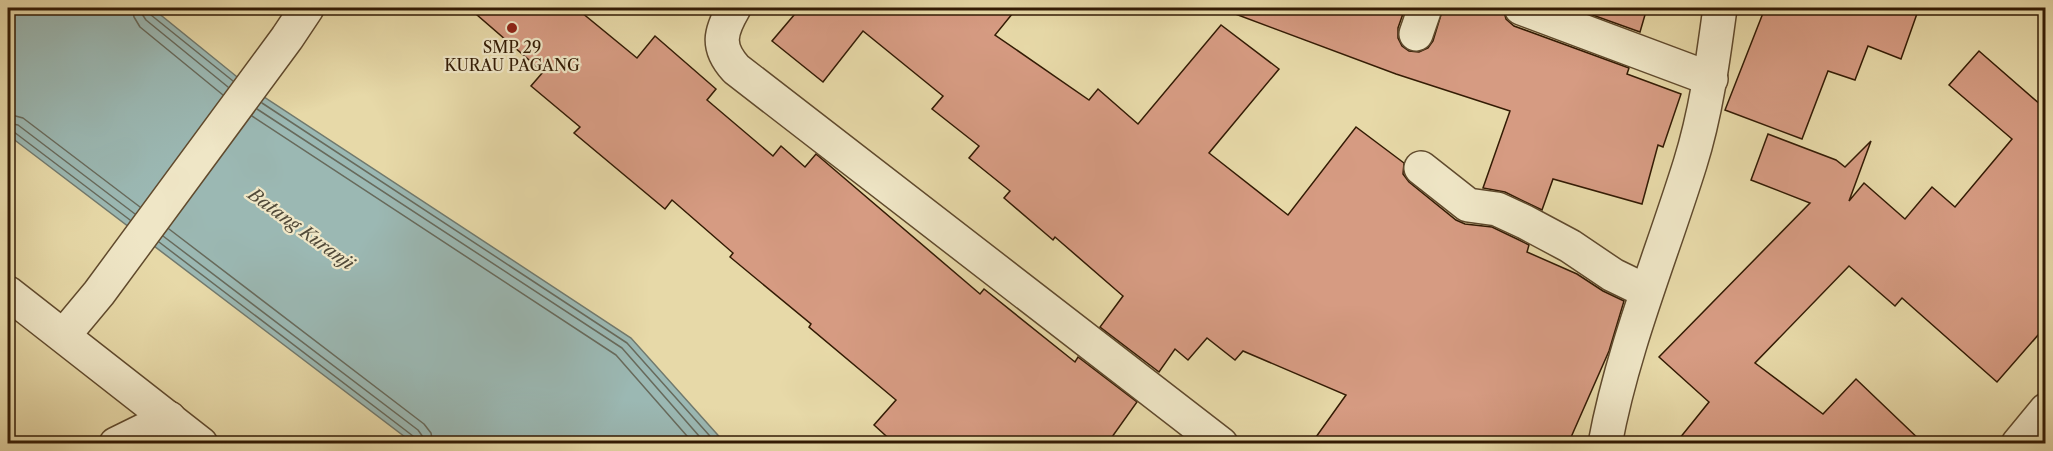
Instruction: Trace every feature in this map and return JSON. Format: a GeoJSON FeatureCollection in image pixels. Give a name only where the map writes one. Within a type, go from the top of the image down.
{"type":"FeatureCollection","features":[{"type":"Feature","properties":{"kind":"street"},"geometry":{"type":"LineString","coordinates":[[64,335],[99,293],[308,8]]}},
{"type":"Feature","properties":{"kind":"street"},"geometry":{"type":"LineString","coordinates":[[734,8],[725,22],[721,37],[727,58],[736,69],[1221,444]]}},
{"type":"Feature","properties":{"kind":"street"},"geometry":{"type":"LineString","coordinates":[[1521,8],[1711,79]]}},
{"type":"Feature","properties":{"kind":"street"},"geometry":{"type":"LineString","coordinates":[[1605,444],[1610,418],[1646,291],[1691,163],[1711,79],[1720,8]]}},
{"type":"Feature","properties":{"kind":"street"},"geometry":{"type":"LineString","coordinates":[[1421,168],[1468,205],[1497,209],[1525,222],[1570,246],[1613,275],[1646,291]]}},
{"type":"Feature","properties":{"kind":"street"},"geometry":{"type":"LineString","coordinates":[[8,293],[201,444]]}},
{"type":"Feature","properties":{"kind":"street"},"geometry":{"type":"LineString","coordinates":[[2018,444],[2046,410]]}},
{"type":"Feature","properties":{"kind":"street"},"geometry":{"type":"LineString","coordinates":[[116,444],[169,418]]}},
{"type":"Feature","properties":{"kind":"water","name":"Batang Kuranji"},"geometry":{"type":"Polygon","coordinates":[[[8,8],[152,8],[252,89],[631,338],[725,443],[413,443],[8,135],[8,8]]]}},
{"type":"Feature","properties":{"kind":"building"},"geometry":{"type":"Polygon","coordinates":[[[469,8],[576,8],[637,58],[655,36],[716,89],[707,100],[773,156],[781,146],[805,167],[816,154],[980,294],[984,289],[1075,362],[1078,357],[1137,402],[1107,444],[895,444],[874,425],[896,400],[809,327],[811,324],[730,257],[733,253],[672,200],[665,209],[574,133],[580,127],[531,86],[543,72],[469,8]]]}},
{"type":"Feature","properties":{"kind":"building"},"geometry":{"type":"Polygon","coordinates":[[[800,8],[1017,8],[995,35],[1089,100],[1098,89],[1138,124],[1221,25],[1279,69],[1209,153],[1288,215],[1356,127],[1404,163],[1403,174],[1409,182],[1456,220],[1465,224],[1492,227],[1517,239],[1529,245],[1527,252],[1577,274],[1624,301],[1609,351],[1568,444],[1311,444],[1346,395],[1243,351],[1235,360],[1207,338],[1188,360],[1175,349],[1159,372],[1100,327],[1123,296],[1055,237],[1053,240],[1004,198],[1010,191],[969,158],[979,146],[932,109],[943,96],[863,31],[823,82],[772,41],[800,8]]]}},
{"type":"Feature","properties":{"kind":"building"},"geometry":{"type":"Polygon","coordinates":[[[1231,8],[1405,8],[1398,28],[1398,38],[1402,46],[1409,51],[1419,52],[1428,48],[1433,41],[1443,8],[1503,8],[1506,19],[1514,26],[1629,68],[1627,74],[1681,94],[1663,147],[1658,145],[1642,204],[1553,179],[1542,210],[1505,192],[1483,188],[1510,111],[1396,74],[1230,12],[1231,8]]]}},
{"type":"Feature","properties":{"kind":"building"},"geometry":{"type":"Polygon","coordinates":[[[1573,8],[1647,8],[1640,32],[1573,8]]]}},
{"type":"Feature","properties":{"kind":"building"},"geometry":{"type":"Polygon","coordinates":[[[1765,8],[1919,8],[1901,59],[1868,46],[1855,80],[1828,71],[1802,139],[1725,110],[1765,8]]]}},
{"type":"Feature","properties":{"kind":"building"},"geometry":{"type":"Polygon","coordinates":[[[1979,51],[2041,105],[2046,100],[2046,326],[1997,382],[1902,298],[1895,306],[1849,266],[1755,363],[1823,414],[1856,379],[1924,444],[1675,444],[1709,402],[1659,357],[1810,203],[1751,180],[1768,134],[1836,160],[1845,167],[1871,141],[1849,201],[1864,183],[1905,219],[1932,187],[1955,207],[2012,139],[1949,85],[1979,51]]]}},
{"type":"Feature","properties":{"kind":"place","name":"SMP 29 KURAU PAGANG"},"geometry":{"type":"Point","coordinates":[512,28]}}]}
